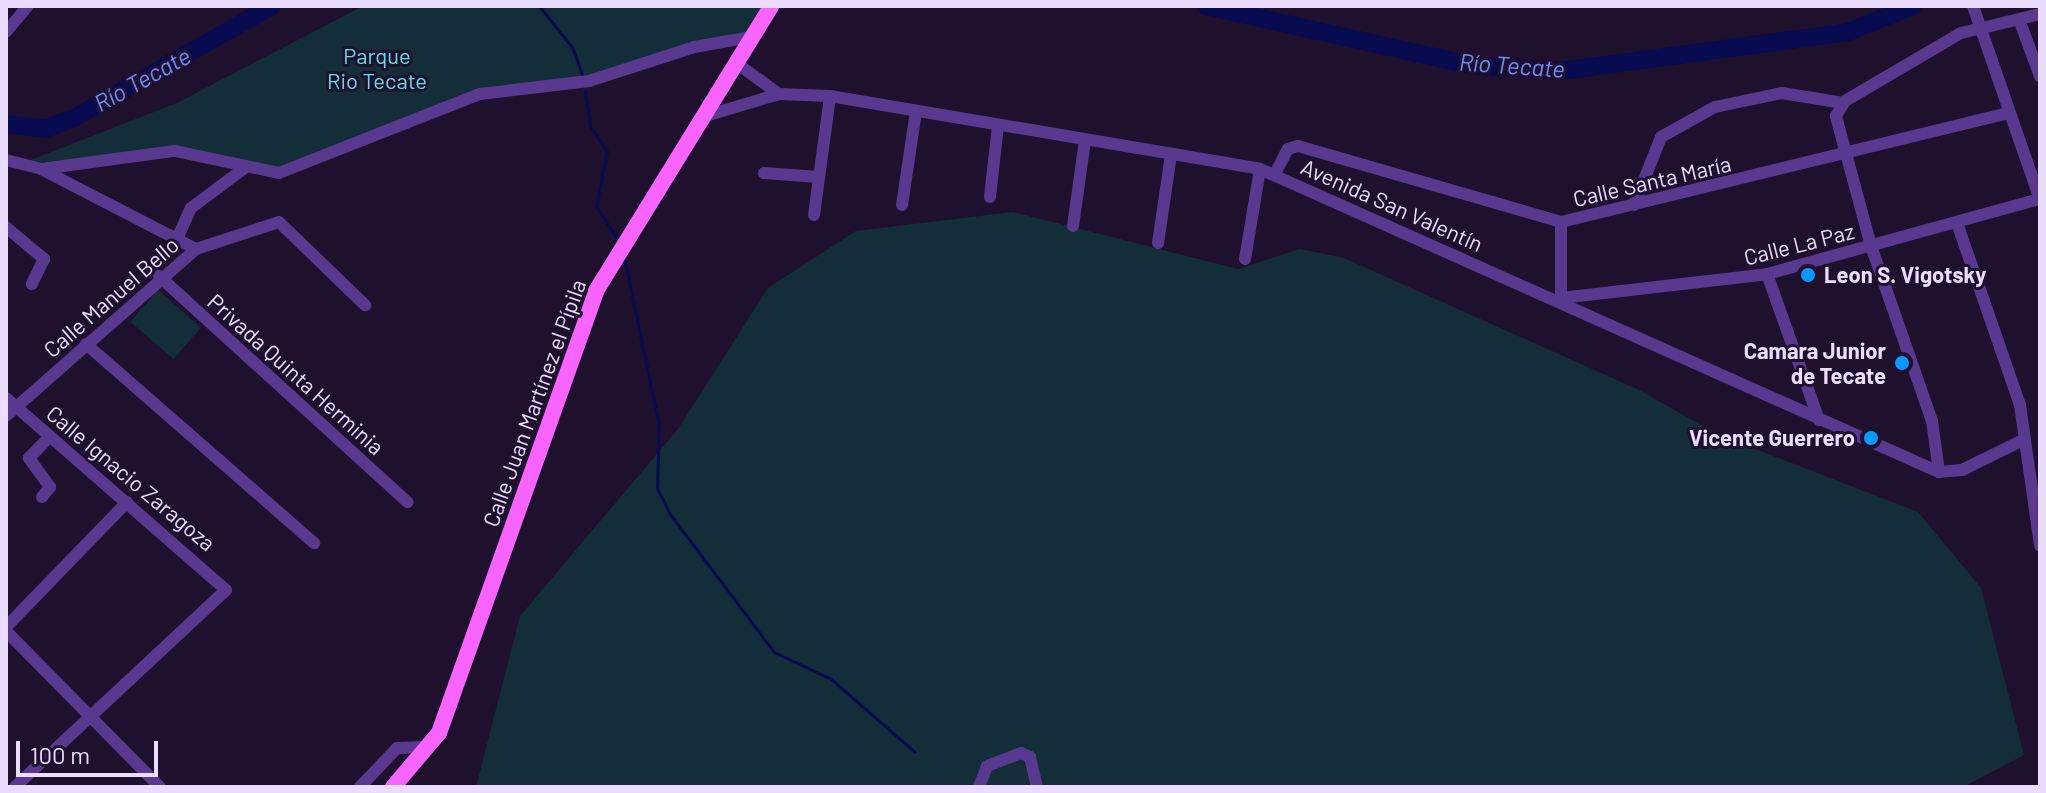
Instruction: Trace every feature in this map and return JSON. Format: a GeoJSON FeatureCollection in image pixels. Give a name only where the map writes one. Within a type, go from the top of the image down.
{"type":"FeatureCollection","features":[{"type":"Feature","properties":{"kind":"main road","name":"Calle Juan Martínez el Pípila"},"geometry":{"type":"LineString","coordinates":[[393,787],[428,747],[448,711],[591,302],[767,12]]}},
{"type":"Feature","properties":{"kind":"street"},"geometry":{"type":"LineString","coordinates":[[6,32],[28,6]]}},
{"type":"Feature","properties":{"kind":"street"},"geometry":{"type":"LineString","coordinates":[[1973,6],[2040,199]]}},
{"type":"Feature","properties":{"kind":"street"},"geometry":{"type":"LineString","coordinates":[[2025,439],[1962,470],[1939,472],[1932,421],[1871,246],[1836,116],[1843,103],[1980,25],[2020,22],[2040,14]]}},
{"type":"Feature","properties":{"kind":"street"},"geometry":{"type":"LineString","coordinates":[[2020,22],[2040,76]]}},
{"type":"Feature","properties":{"kind":"street"},"geometry":{"type":"LineString","coordinates":[[41,169],[175,151],[246,167],[290,171],[471,96],[589,81],[694,47],[752,37]]}},
{"type":"Feature","properties":{"kind":"street"},"geometry":{"type":"LineString","coordinates":[[736,63],[779,94]]}},
{"type":"Feature","properties":{"kind":"street"},"geometry":{"type":"LineString","coordinates":[[1634,205],[1661,137],[1715,107],[1782,93],[1843,103]]}},
{"type":"Feature","properties":{"kind":"street","name":"Avenida San Valentín"},"geometry":{"type":"LineString","coordinates":[[702,117],[779,94],[830,96],[1260,169],[1561,300],[1939,472]]}},
{"type":"Feature","properties":{"kind":"street"},"geometry":{"type":"LineString","coordinates":[[814,215],[830,96]]}},
{"type":"Feature","properties":{"kind":"street"},"geometry":{"type":"LineString","coordinates":[[902,205],[916,111]]}},
{"type":"Feature","properties":{"kind":"street","name":"Calle Santa María"},"geometry":{"type":"LineString","coordinates":[[1275,174],[1288,149],[1298,146],[1561,222],[1847,157],[2009,113]]}},
{"type":"Feature","properties":{"kind":"street"},"geometry":{"type":"LineString","coordinates":[[990,197],[998,126]]}},
{"type":"Feature","properties":{"kind":"street"},"geometry":{"type":"LineString","coordinates":[[1073,226],[1085,141]]}},
{"type":"Feature","properties":{"kind":"street"},"geometry":{"type":"LineString","coordinates":[[1158,243],[1171,155]]}},
{"type":"Feature","properties":{"kind":"street"},"geometry":{"type":"LineString","coordinates":[[6,160],[41,169],[196,249]]}},
{"type":"Feature","properties":{"kind":"street"},"geometry":{"type":"LineString","coordinates":[[177,239],[191,208],[246,167]]}},
{"type":"Feature","properties":{"kind":"street"},"geometry":{"type":"LineString","coordinates":[[1245,259],[1260,169]]}},
{"type":"Feature","properties":{"kind":"street"},"geometry":{"type":"LineString","coordinates":[[764,173],[819,177]]}},
{"type":"Feature","properties":{"kind":"street","name":"Calle La Paz"},"geometry":{"type":"LineString","coordinates":[[1561,300],[1767,274],[2040,199]]}},
{"type":"Feature","properties":{"kind":"street","name":"Calle Manuel Bello"},"geometry":{"type":"LineString","coordinates":[[9,407],[86,344],[159,276],[196,249],[279,222],[365,305]]}},
{"type":"Feature","properties":{"kind":"street"},"geometry":{"type":"LineString","coordinates":[[1561,222],[1561,300]]}},
{"type":"Feature","properties":{"kind":"street"},"geometry":{"type":"LineString","coordinates":[[1957,223],[2025,439],[2040,546]]}},
{"type":"Feature","properties":{"kind":"street"},"geometry":{"type":"LineString","coordinates":[[6,227],[44,259],[32,284]]}},
{"type":"Feature","properties":{"kind":"street"},"geometry":{"type":"LineString","coordinates":[[1767,274],[1819,420]]}},
{"type":"Feature","properties":{"kind":"street","name":"Privada Quinta Herminia"},"geometry":{"type":"LineString","coordinates":[[159,276],[407,502]]}},
{"type":"Feature","properties":{"kind":"street"},"geometry":{"type":"LineString","coordinates":[[86,344],[314,543]]}},
{"type":"Feature","properties":{"kind":"street","name":"Calle Ignacio Zaragoza"},"geometry":{"type":"LineString","coordinates":[[9,407],[50,436],[226,590],[89,717]]}},
{"type":"Feature","properties":{"kind":"street"},"geometry":{"type":"LineString","coordinates":[[42,497],[50,487],[29,458],[50,436]]}},
{"type":"Feature","properties":{"kind":"street"},"geometry":{"type":"LineString","coordinates":[[127,502],[6,629],[160,787]]}},
{"type":"Feature","properties":{"kind":"street"},"geometry":{"type":"LineString","coordinates":[[15,787],[89,717]]}},
{"type":"Feature","properties":{"kind":"street"},"geometry":{"type":"LineString","coordinates":[[360,787],[397,748],[428,747]]}},
{"type":"Feature","properties":{"kind":"street"},"geometry":{"type":"LineString","coordinates":[[979,787],[990,764],[1021,753],[1030,757],[1037,787]]}},
{"type":"Feature","properties":{"kind":"green space","name":"Parque Rio Tecate"},"geometry":{"type":"Polygon","coordinates":[[[363,6],[771,6],[748,43],[718,44],[608,80],[504,91],[275,172],[197,152],[23,163],[177,103],[363,6]]]}},
{"type":"Feature","properties":{"kind":"green space"},"geometry":{"type":"Polygon","coordinates":[[[1013,212],[1238,269],[1300,249],[1344,258],[1639,390],[1719,435],[1918,512],[1981,588],[2024,755],[1963,787],[476,787],[520,616],[678,429],[768,288],[856,231],[1013,212]]]}},
{"type":"Feature","properties":{"kind":"green space"},"geometry":{"type":"Polygon","coordinates":[[[158,290],[201,327],[173,359],[130,322],[158,290]]]}},
{"type":"Feature","properties":{"kind":"waterway","name":"Río Tecate"},"geometry":{"type":"LineString","coordinates":[[6,124],[45,129],[74,118],[272,6]]}},
{"type":"Feature","properties":{"kind":"waterway"},"geometry":{"type":"LineString","coordinates":[[539,6],[572,47],[582,75]]}},
{"type":"Feature","properties":{"kind":"waterway","name":"Río Tecate"},"geometry":{"type":"LineString","coordinates":[[1206,6],[1471,65],[1561,71],[1848,32],[1913,6]]}},
{"type":"Feature","properties":{"kind":"waterway"},"geometry":{"type":"LineString","coordinates":[[585,90],[590,126],[607,151],[596,206],[617,238]]}},
{"type":"Feature","properties":{"kind":"waterway"},"geometry":{"type":"LineString","coordinates":[[624,257],[659,426],[657,488],[670,514],[774,652],[831,679],[915,752]]}},
{"type":"Feature","properties":{"kind":"place","name":"Leon S. Vigotsky"},"geometry":{"type":"Point","coordinates":[1808,275]}},
{"type":"Feature","properties":{"kind":"place","name":"Camara Junior de Tecate"},"geometry":{"type":"Point","coordinates":[1902,363]}},
{"type":"Feature","properties":{"kind":"place","name":"Vicente Guerrero"},"geometry":{"type":"Point","coordinates":[1871,438]}}]}
